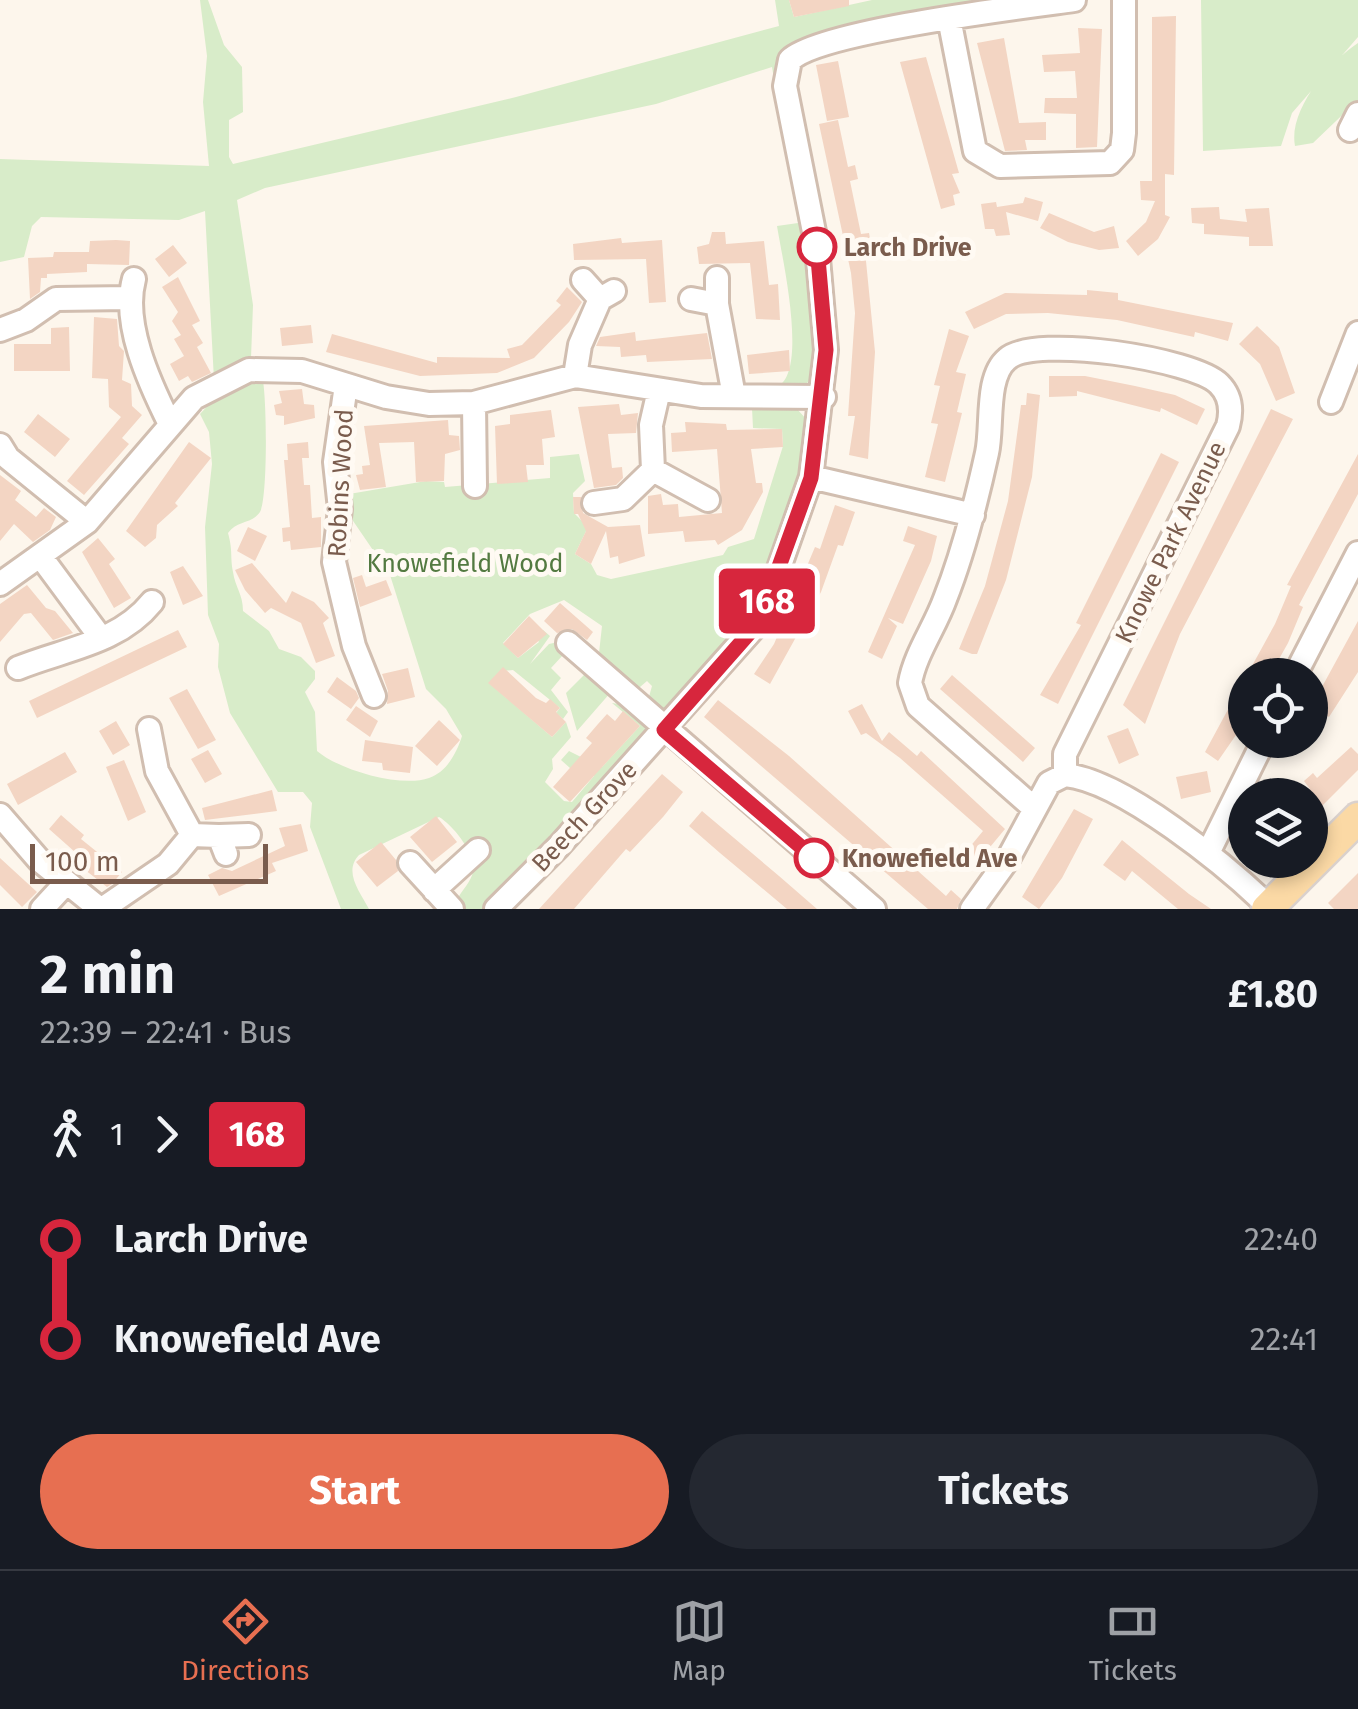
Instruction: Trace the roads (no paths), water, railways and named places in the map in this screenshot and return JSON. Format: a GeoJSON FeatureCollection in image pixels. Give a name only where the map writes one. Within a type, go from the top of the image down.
{"type":"FeatureCollection","features":[{"type":"Feature","properties":{"kind":"main road"},"geometry":{"type":"LineString","coordinates":[[1268,908],[1356,824]]}},
{"type":"Feature","properties":{"kind":"street"},"geometry":{"type":"LineString","coordinates":[[1074,0],[949,18],[972,140],[983,160],[1000,166],[1110,163],[1122,150],[1124,0]]}},
{"type":"Feature","properties":{"kind":"street","name":"Beech Grove"},"geometry":{"type":"LineString","coordinates":[[496,909],[759,622],[811,478],[824,397],[824,297],[785,86],[786,67],[798,53],[949,18]]}},
{"type":"Feature","properties":{"kind":"street"},"geometry":{"type":"LineString","coordinates":[[716,278],[734,396]]}},
{"type":"Feature","properties":{"kind":"street"},"geometry":{"type":"LineString","coordinates":[[576,376],[580,345],[607,295],[583,280]]}},
{"type":"Feature","properties":{"kind":"street"},"geometry":{"type":"LineString","coordinates":[[0,330],[14,327],[56,299],[132,288],[154,387],[169,422]]}},
{"type":"Feature","properties":{"kind":"street"},"geometry":{"type":"LineString","coordinates":[[691,300],[717,304]]}},
{"type":"Feature","properties":{"kind":"street"},"geometry":{"type":"LineString","coordinates":[[1331,402],[1358,333]]}},
{"type":"Feature","properties":{"kind":"street","name":"Knowe Park Avenue"},"geometry":{"type":"LineString","coordinates":[[1035,809],[924,712],[911,691],[911,675],[944,604],[973,516],[990,439],[996,372],[1020,351],[1115,352],[1206,376],[1225,392],[1230,409],[1228,426],[1065,754],[1065,775]]}},
{"type":"Feature","properties":{"kind":"street"},"geometry":{"type":"LineString","coordinates":[[0,584],[87,522],[124,484],[169,422],[213,386],[250,370],[302,372],[429,404],[474,404],[576,376],[659,390],[824,397]]}},
{"type":"Feature","properties":{"kind":"street","name":"Robins Wood"},"geometry":{"type":"LineString","coordinates":[[346,385],[335,462],[340,509],[334,562],[354,646],[374,696]]}},
{"type":"Feature","properties":{"kind":"street"},"geometry":{"type":"LineString","coordinates":[[594,503],[623,500],[653,470],[650,426],[659,390]]}},
{"type":"Feature","properties":{"kind":"street"},"geometry":{"type":"LineString","coordinates":[[474,404],[475,486]]}},
{"type":"Feature","properties":{"kind":"street"},"geometry":{"type":"LineString","coordinates":[[3,455],[87,522]]}},
{"type":"Feature","properties":{"kind":"street"},"geometry":{"type":"LineString","coordinates":[[653,470],[708,500]]}},
{"type":"Feature","properties":{"kind":"street"},"geometry":{"type":"LineString","coordinates":[[811,478],[973,516]]}},
{"type":"Feature","properties":{"kind":"street"},"geometry":{"type":"LineString","coordinates":[[1304,658],[1358,552]]}},
{"type":"Feature","properties":{"kind":"street"},"geometry":{"type":"LineString","coordinates":[[41,558],[102,638]]}},
{"type":"Feature","properties":{"kind":"street"},"geometry":{"type":"LineString","coordinates":[[18,668],[77,652],[126,626],[152,602]]}},
{"type":"Feature","properties":{"kind":"street"},"geometry":{"type":"LineString","coordinates":[[568,643],[874,909]]}},
{"type":"Feature","properties":{"kind":"street"},"geometry":{"type":"LineString","coordinates":[[150,729],[157,771],[192,835],[222,845],[249,835]]}},
{"type":"Feature","properties":{"kind":"street"},"geometry":{"type":"LineString","coordinates":[[1208,854],[1255,758]]}},
{"type":"Feature","properties":{"kind":"street"},"geometry":{"type":"LineString","coordinates":[[972,909],[1008,859],[1050,784],[1065,775],[1131,803],[1208,854],[1268,908]]}},
{"type":"Feature","properties":{"kind":"street"},"geometry":{"type":"LineString","coordinates":[[0,815],[66,883],[101,909],[168,864],[192,835]]}},
{"type":"Feature","properties":{"kind":"street"},"geometry":{"type":"LineString","coordinates":[[434,890],[478,850]]}},
{"type":"Feature","properties":{"kind":"street"},"geometry":{"type":"LineString","coordinates":[[410,863],[452,909]]}},
{"type":"Feature","properties":{"kind":"street"},"geometry":{"type":"LineString","coordinates":[[42,909],[66,883]]}},
{"type":"Feature","properties":{"kind":"place","name":"Larch Drive"},"geometry":{"type":"Point","coordinates":[817,247]}},
{"type":"Feature","properties":{"kind":"place","name":"Knowefield Ave"},"geometry":{"type":"Point","coordinates":[814,858]}},
{"type":"Feature","properties":{"kind":"park label","name":"Knowefield Wood"},"geometry":{"type":"Point","coordinates":[465,563]}}]}
